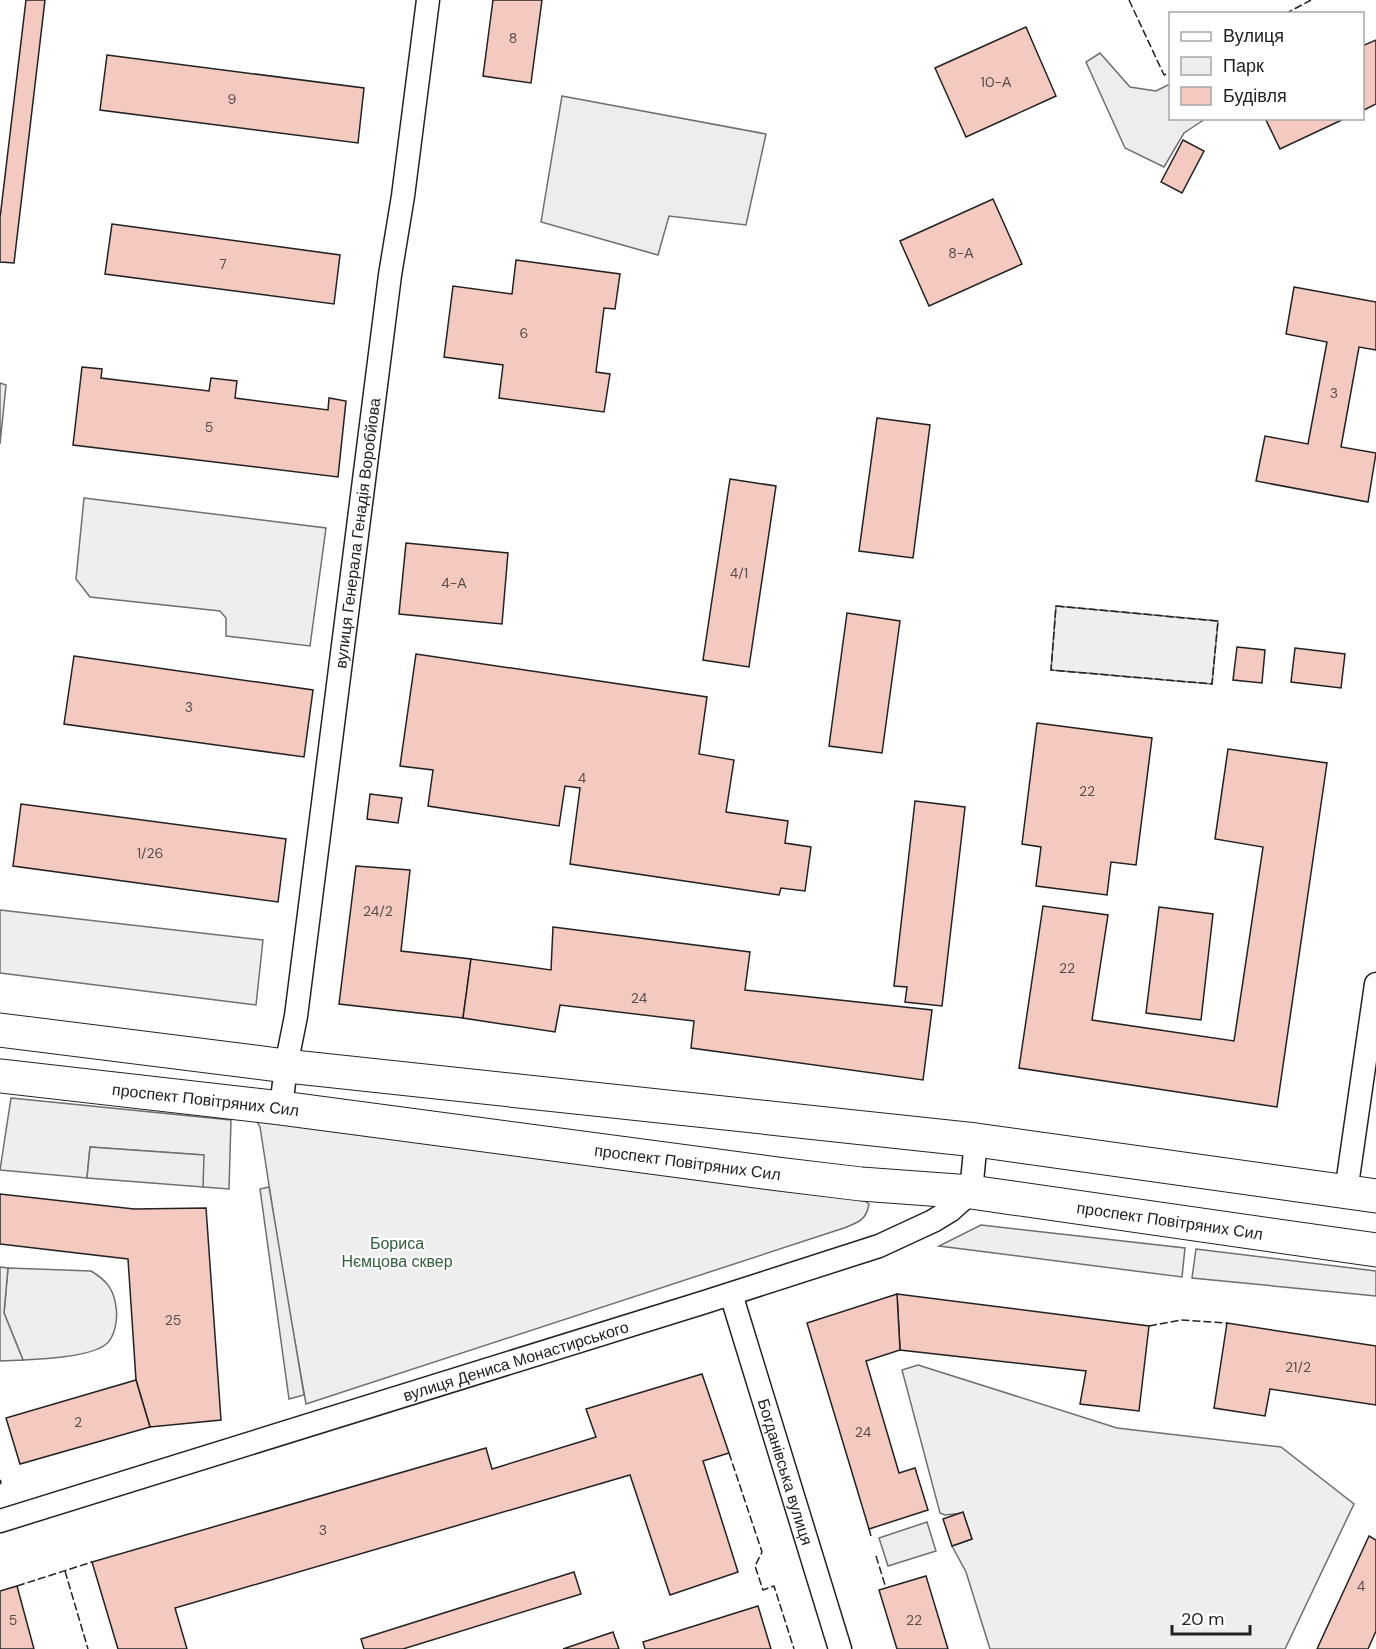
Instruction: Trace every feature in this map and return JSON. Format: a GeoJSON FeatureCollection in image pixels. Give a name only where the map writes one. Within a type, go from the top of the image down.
{"type":"FeatureCollection","features":[{"type":"Feature","properties":{"kind":"main road"},"geometry":{"type":"LineString","coordinates":[[0,1030],[286,1066],[976,1140],[1361,1194]]}},
{"type":"Feature","properties":{"kind":"main road","name":"проспект Повітряних Сил"},"geometry":{"type":"LineString","coordinates":[[0,1076],[281,1108],[861,1184],[971,1192],[1376,1250]]}},
{"type":"Feature","properties":{"kind":"street","name":"вулиця Генерала Генадія Воробйова"},"geometry":{"type":"LineString","coordinates":[[281,1108],[286,1066],[296,1016],[390,275],[403,196],[428,0]]}},
{"type":"Feature","properties":{"kind":"street"},"geometry":{"type":"LineString","coordinates":[[1361,1194],[1376,984]]}},
{"type":"Feature","properties":{"kind":"street"},"geometry":{"type":"LineString","coordinates":[[971,1192],[976,1140]]}},
{"type":"Feature","properties":{"kind":"street","name":"вулиця Дениса Монастирського"},"geometry":{"type":"LineString","coordinates":[[0,1521],[879,1246],[933,1221],[951,1210],[971,1192]]}},
{"type":"Feature","properties":{"kind":"street","name":"Богданівська вулиця"},"geometry":{"type":"LineString","coordinates":[[731,1294],[840,1649]]}},
{"type":"Feature","properties":{"kind":"green space"},"geometry":{"type":"Polygon","coordinates":[[[84,498],[326,528],[310,646],[226,636],[226,618],[220,611],[90,597],[76,579],[84,498]]]}},
{"type":"Feature","properties":{"kind":"green space"},"geometry":{"type":"Polygon","coordinates":[[[1056,606],[1218,621],[1212,684],[1051,670],[1056,606]]]}},
{"type":"Feature","properties":{"kind":"green space"},"geometry":{"type":"Polygon","coordinates":[[[0,910],[263,940],[256,1005],[0,973],[0,910]]]}},
{"type":"Feature","properties":{"kind":"green space"},"geometry":{"type":"Polygon","coordinates":[[[11,1098],[231,1120],[229,1189],[203,1187],[203,1155],[90,1147],[87,1178],[0,1170],[11,1098]]]}},
{"type":"Feature","properties":{"kind":"green space","name":"Бориса Нємцова сквер"},"geometry":{"type":"Polygon","coordinates":[[[255,1118],[859,1197],[869,1204],[863,1217],[844,1228],[306,1404],[260,1127],[255,1118]]]}},
{"type":"Feature","properties":{"kind":"green space"},"geometry":{"type":"Polygon","coordinates":[[[981,1225],[1185,1248],[1182,1277],[939,1246],[981,1225]]]}},
{"type":"Feature","properties":{"kind":"green space"},"geometry":{"type":"Polygon","coordinates":[[[1196,1249],[1376,1271],[1376,1296],[1192,1278],[1196,1249]]]}},
{"type":"Feature","properties":{"kind":"green space"},"geometry":{"type":"Polygon","coordinates":[[[8,1268],[91,1271],[96,1274],[105,1282],[113,1295],[117,1312],[113,1333],[108,1342],[97,1349],[77,1355],[23,1360],[4,1313],[8,1268]]]}},
{"type":"Feature","properties":{"kind":"green space"},"geometry":{"type":"Polygon","coordinates":[[[918,1365],[1117,1428],[1281,1447],[1354,1504],[1285,1649],[990,1649],[966,1572],[952,1546],[972,1539],[963,1513],[945,1515],[940,1513],[902,1370],[918,1365]]]}},
{"type":"Feature","properties":{"kind":"shaded area"},"geometry":{"type":"Polygon","coordinates":[[[1100,53],[1130,87],[1156,91],[1169,84],[1169,120],[1204,120],[1184,133],[1164,167],[1125,148],[1086,62],[1100,53]]]}},
{"type":"Feature","properties":{"kind":"shaded area"},"geometry":{"type":"Polygon","coordinates":[[[562,96],[766,134],[746,225],[669,216],[658,255],[541,222],[562,96]]]}},
{"type":"Feature","properties":{"kind":"shaded area"},"geometry":{"type":"Polygon","coordinates":[[[0,383],[6,385],[0,444],[0,383]]]}},
{"type":"Feature","properties":{"kind":"shaded area"},"geometry":{"type":"Polygon","coordinates":[[[90,1147],[204,1155],[203,1187],[87,1178],[90,1147]]]}},
{"type":"Feature","properties":{"kind":"shaded area"},"geometry":{"type":"Polygon","coordinates":[[[269,1187],[304,1395],[289,1399],[260,1189],[269,1187]]]}},
{"type":"Feature","properties":{"kind":"shaded area"},"geometry":{"type":"Polygon","coordinates":[[[0,1267],[8,1268],[4,1313],[23,1360],[0,1361],[0,1267]]]}},
{"type":"Feature","properties":{"kind":"shaded area"},"geometry":{"type":"Polygon","coordinates":[[[927,1522],[936,1551],[888,1566],[879,1538],[927,1522]]]}},
{"type":"Feature","properties":{"kind":"building"},"geometry":{"type":"Polygon","coordinates":[[[26,0],[45,0],[14,263],[0,262],[0,218],[26,0]]]}},
{"type":"Feature","properties":{"kind":"building"},"geometry":{"type":"Polygon","coordinates":[[[493,0],[542,0],[531,83],[483,76],[493,0]]]}},
{"type":"Feature","properties":{"kind":"building"},"geometry":{"type":"Polygon","coordinates":[[[1026,27],[1056,96],[966,137],[935,68],[1026,27]]]}},
{"type":"Feature","properties":{"kind":"building"},"geometry":{"type":"Polygon","coordinates":[[[1376,40],[1376,104],[1364,110],[1364,45],[1376,40]]]}},
{"type":"Feature","properties":{"kind":"building"},"geometry":{"type":"Polygon","coordinates":[[[107,55],[364,88],[358,143],[100,110],[107,55]]]}},
{"type":"Feature","properties":{"kind":"building"},"geometry":{"type":"Polygon","coordinates":[[[1266,120],[1342,120],[1280,149],[1266,120]]]}},
{"type":"Feature","properties":{"kind":"building"},"geometry":{"type":"Polygon","coordinates":[[[1183,140],[1204,151],[1182,193],[1161,182],[1183,140]]]}},
{"type":"Feature","properties":{"kind":"building"},"geometry":{"type":"Polygon","coordinates":[[[993,199],[1022,264],[929,306],[900,241],[993,199]]]}},
{"type":"Feature","properties":{"kind":"building"},"geometry":{"type":"Polygon","coordinates":[[[112,224],[340,255],[334,304],[105,274],[112,224]]]}},
{"type":"Feature","properties":{"kind":"building"},"geometry":{"type":"Polygon","coordinates":[[[516,260],[620,274],[615,309],[604,308],[596,372],[610,374],[604,412],[499,398],[503,365],[444,357],[453,286],[512,294],[516,260]]]}},
{"type":"Feature","properties":{"kind":"building"},"geometry":{"type":"Polygon","coordinates":[[[1294,287],[1376,302],[1376,350],[1359,347],[1341,447],[1376,453],[1368,502],[1256,481],[1265,436],[1308,444],[1327,342],[1286,334],[1294,287]]]}},
{"type":"Feature","properties":{"kind":"building"},"geometry":{"type":"Polygon","coordinates":[[[82,367],[102,369],[101,378],[209,391],[211,378],[237,381],[235,398],[328,410],[329,398],[346,401],[338,477],[73,445],[82,367]]]}},
{"type":"Feature","properties":{"kind":"building"},"geometry":{"type":"Polygon","coordinates":[[[877,418],[930,425],[913,558],[859,551],[877,418]]]}},
{"type":"Feature","properties":{"kind":"building"},"geometry":{"type":"Polygon","coordinates":[[[730,479],[776,486],[749,667],[703,660],[730,479]]]}},
{"type":"Feature","properties":{"kind":"building"},"geometry":{"type":"Polygon","coordinates":[[[406,543],[508,553],[502,624],[399,614],[406,543]]]}},
{"type":"Feature","properties":{"kind":"building"},"geometry":{"type":"Polygon","coordinates":[[[847,613],[900,621],[882,753],[829,746],[847,613]]]}},
{"type":"Feature","properties":{"kind":"building"},"geometry":{"type":"Polygon","coordinates":[[[1237,647],[1265,650],[1262,683],[1233,680],[1237,647]]]}},
{"type":"Feature","properties":{"kind":"building"},"geometry":{"type":"Polygon","coordinates":[[[1295,648],[1345,654],[1341,688],[1291,682],[1295,648]]]}},
{"type":"Feature","properties":{"kind":"building"},"geometry":{"type":"Polygon","coordinates":[[[416,654],[707,697],[699,754],[734,760],[726,812],[788,821],[785,843],[811,847],[805,891],[781,888],[779,895],[570,864],[580,788],[565,786],[559,826],[428,806],[433,770],[400,766],[416,654]]]}},
{"type":"Feature","properties":{"kind":"building"},"geometry":{"type":"Polygon","coordinates":[[[74,656],[313,690],[304,757],[64,724],[74,656]]]}},
{"type":"Feature","properties":{"kind":"building"},"geometry":{"type":"Polygon","coordinates":[[[1037,723],[1152,738],[1136,865],[1111,862],[1107,895],[1036,886],[1041,847],[1022,844],[1037,723]]]}},
{"type":"Feature","properties":{"kind":"building"},"geometry":{"type":"Polygon","coordinates":[[[1228,749],[1327,763],[1277,1107],[1019,1068],[1043,906],[1108,915],[1092,1020],[1234,1041],[1263,847],[1215,839],[1228,749]]]}},
{"type":"Feature","properties":{"kind":"building"},"geometry":{"type":"Polygon","coordinates":[[[370,794],[402,798],[398,823],[367,819],[370,794]]]}},
{"type":"Feature","properties":{"kind":"building"},"geometry":{"type":"Polygon","coordinates":[[[915,801],[965,807],[942,1006],[905,1002],[907,987],[894,986],[915,801]]]}},
{"type":"Feature","properties":{"kind":"building"},"geometry":{"type":"Polygon","coordinates":[[[21,804],[286,839],[278,902],[13,866],[21,804]]]}},
{"type":"Feature","properties":{"kind":"building"},"geometry":{"type":"Polygon","coordinates":[[[356,866],[410,870],[401,951],[471,959],[463,1018],[339,1004],[356,866]]]}},
{"type":"Feature","properties":{"kind":"building"},"geometry":{"type":"Polygon","coordinates":[[[1159,907],[1213,914],[1201,1020],[1146,1013],[1159,907]]]}},
{"type":"Feature","properties":{"kind":"building"},"geometry":{"type":"Polygon","coordinates":[[[553,927],[750,952],[745,990],[932,1010],[923,1080],[691,1048],[694,1021],[560,1005],[555,1032],[463,1018],[471,959],[551,970],[553,927]]]}},
{"type":"Feature","properties":{"kind":"building"},"geometry":{"type":"Polygon","coordinates":[[[0,1194],[134,1209],[206,1208],[221,1420],[150,1427],[136,1380],[128,1259],[0,1244],[0,1194]]]}},
{"type":"Feature","properties":{"kind":"building"},"geometry":{"type":"Polygon","coordinates":[[[897,1294],[1149,1326],[1139,1411],[1080,1404],[1086,1371],[900,1350],[897,1294]]]}},
{"type":"Feature","properties":{"kind":"building"},"geometry":{"type":"Polygon","coordinates":[[[897,1294],[900,1350],[866,1361],[899,1473],[915,1468],[928,1510],[869,1529],[807,1323],[897,1294]]]}},
{"type":"Feature","properties":{"kind":"building"},"geometry":{"type":"Polygon","coordinates":[[[1227,1323],[1376,1346],[1376,1405],[1270,1389],[1265,1416],[1214,1408],[1227,1323]]]}},
{"type":"Feature","properties":{"kind":"building"},"geometry":{"type":"Polygon","coordinates":[[[702,1374],[729,1453],[703,1461],[738,1572],[670,1595],[630,1475],[175,1608],[187,1649],[118,1649],[92,1562],[486,1448],[492,1469],[596,1437],[586,1409],[702,1374]]]}},
{"type":"Feature","properties":{"kind":"building"},"geometry":{"type":"Polygon","coordinates":[[[136,1380],[150,1427],[20,1464],[6,1418],[136,1380]]]}},
{"type":"Feature","properties":{"kind":"building"},"geometry":{"type":"Polygon","coordinates":[[[963,1512],[972,1539],[952,1546],[943,1519],[963,1512]]]}},
{"type":"Feature","properties":{"kind":"building"},"geometry":{"type":"Polygon","coordinates":[[[1369,1536],[1376,1540],[1376,1631],[1368,1649],[1317,1649],[1369,1536]]]}},
{"type":"Feature","properties":{"kind":"building"},"geometry":{"type":"Polygon","coordinates":[[[574,1572],[581,1594],[403,1649],[364,1649],[361,1639],[574,1572]]]}},
{"type":"Feature","properties":{"kind":"building"},"geometry":{"type":"Polygon","coordinates":[[[926,1576],[948,1649],[897,1649],[879,1590],[926,1576]]]}},
{"type":"Feature","properties":{"kind":"building"},"geometry":{"type":"Polygon","coordinates":[[[17,1586],[34,1649],[0,1649],[0,1591],[17,1586]]]}},
{"type":"Feature","properties":{"kind":"building"},"geometry":{"type":"Polygon","coordinates":[[[758,1606],[771,1649],[645,1649],[643,1642],[758,1606]]]}},
{"type":"Feature","properties":{"kind":"building"},"geometry":{"type":"Polygon","coordinates":[[[613,1632],[619,1649],[563,1649],[613,1632]]]}},
{"type":"Feature","properties":{"kind":"fence"},"geometry":{"type":"LineString","coordinates":[[1129,0],[1164,75],[1169,72]]}},
{"type":"Feature","properties":{"kind":"fence"},"geometry":{"type":"LineString","coordinates":[[1289,12],[1311,0]]}},
{"type":"Feature","properties":{"kind":"fence"},"geometry":{"type":"LineString","coordinates":[[1056,606],[1218,621],[1212,684],[1051,670],[1056,606]]}},
{"type":"Feature","properties":{"kind":"fence"},"geometry":{"type":"LineString","coordinates":[[1149,1326],[1181,1320],[1227,1323]]}},
{"type":"Feature","properties":{"kind":"fence"},"geometry":{"type":"LineString","coordinates":[[729,1453],[762,1552],[755,1566],[763,1590],[774,1586],[794,1649]]}},
{"type":"Feature","properties":{"kind":"fence"},"geometry":{"type":"LineString","coordinates":[[869,1529],[871,1536]]}},
{"type":"Feature","properties":{"kind":"fence"},"geometry":{"type":"LineString","coordinates":[[876,1556],[886,1588]]}},
{"type":"Feature","properties":{"kind":"fence"},"geometry":{"type":"LineString","coordinates":[[17,1586],[92,1562]]}},
{"type":"Feature","properties":{"kind":"fence"},"geometry":{"type":"LineString","coordinates":[[65,1571],[88,1649]]}}]}
